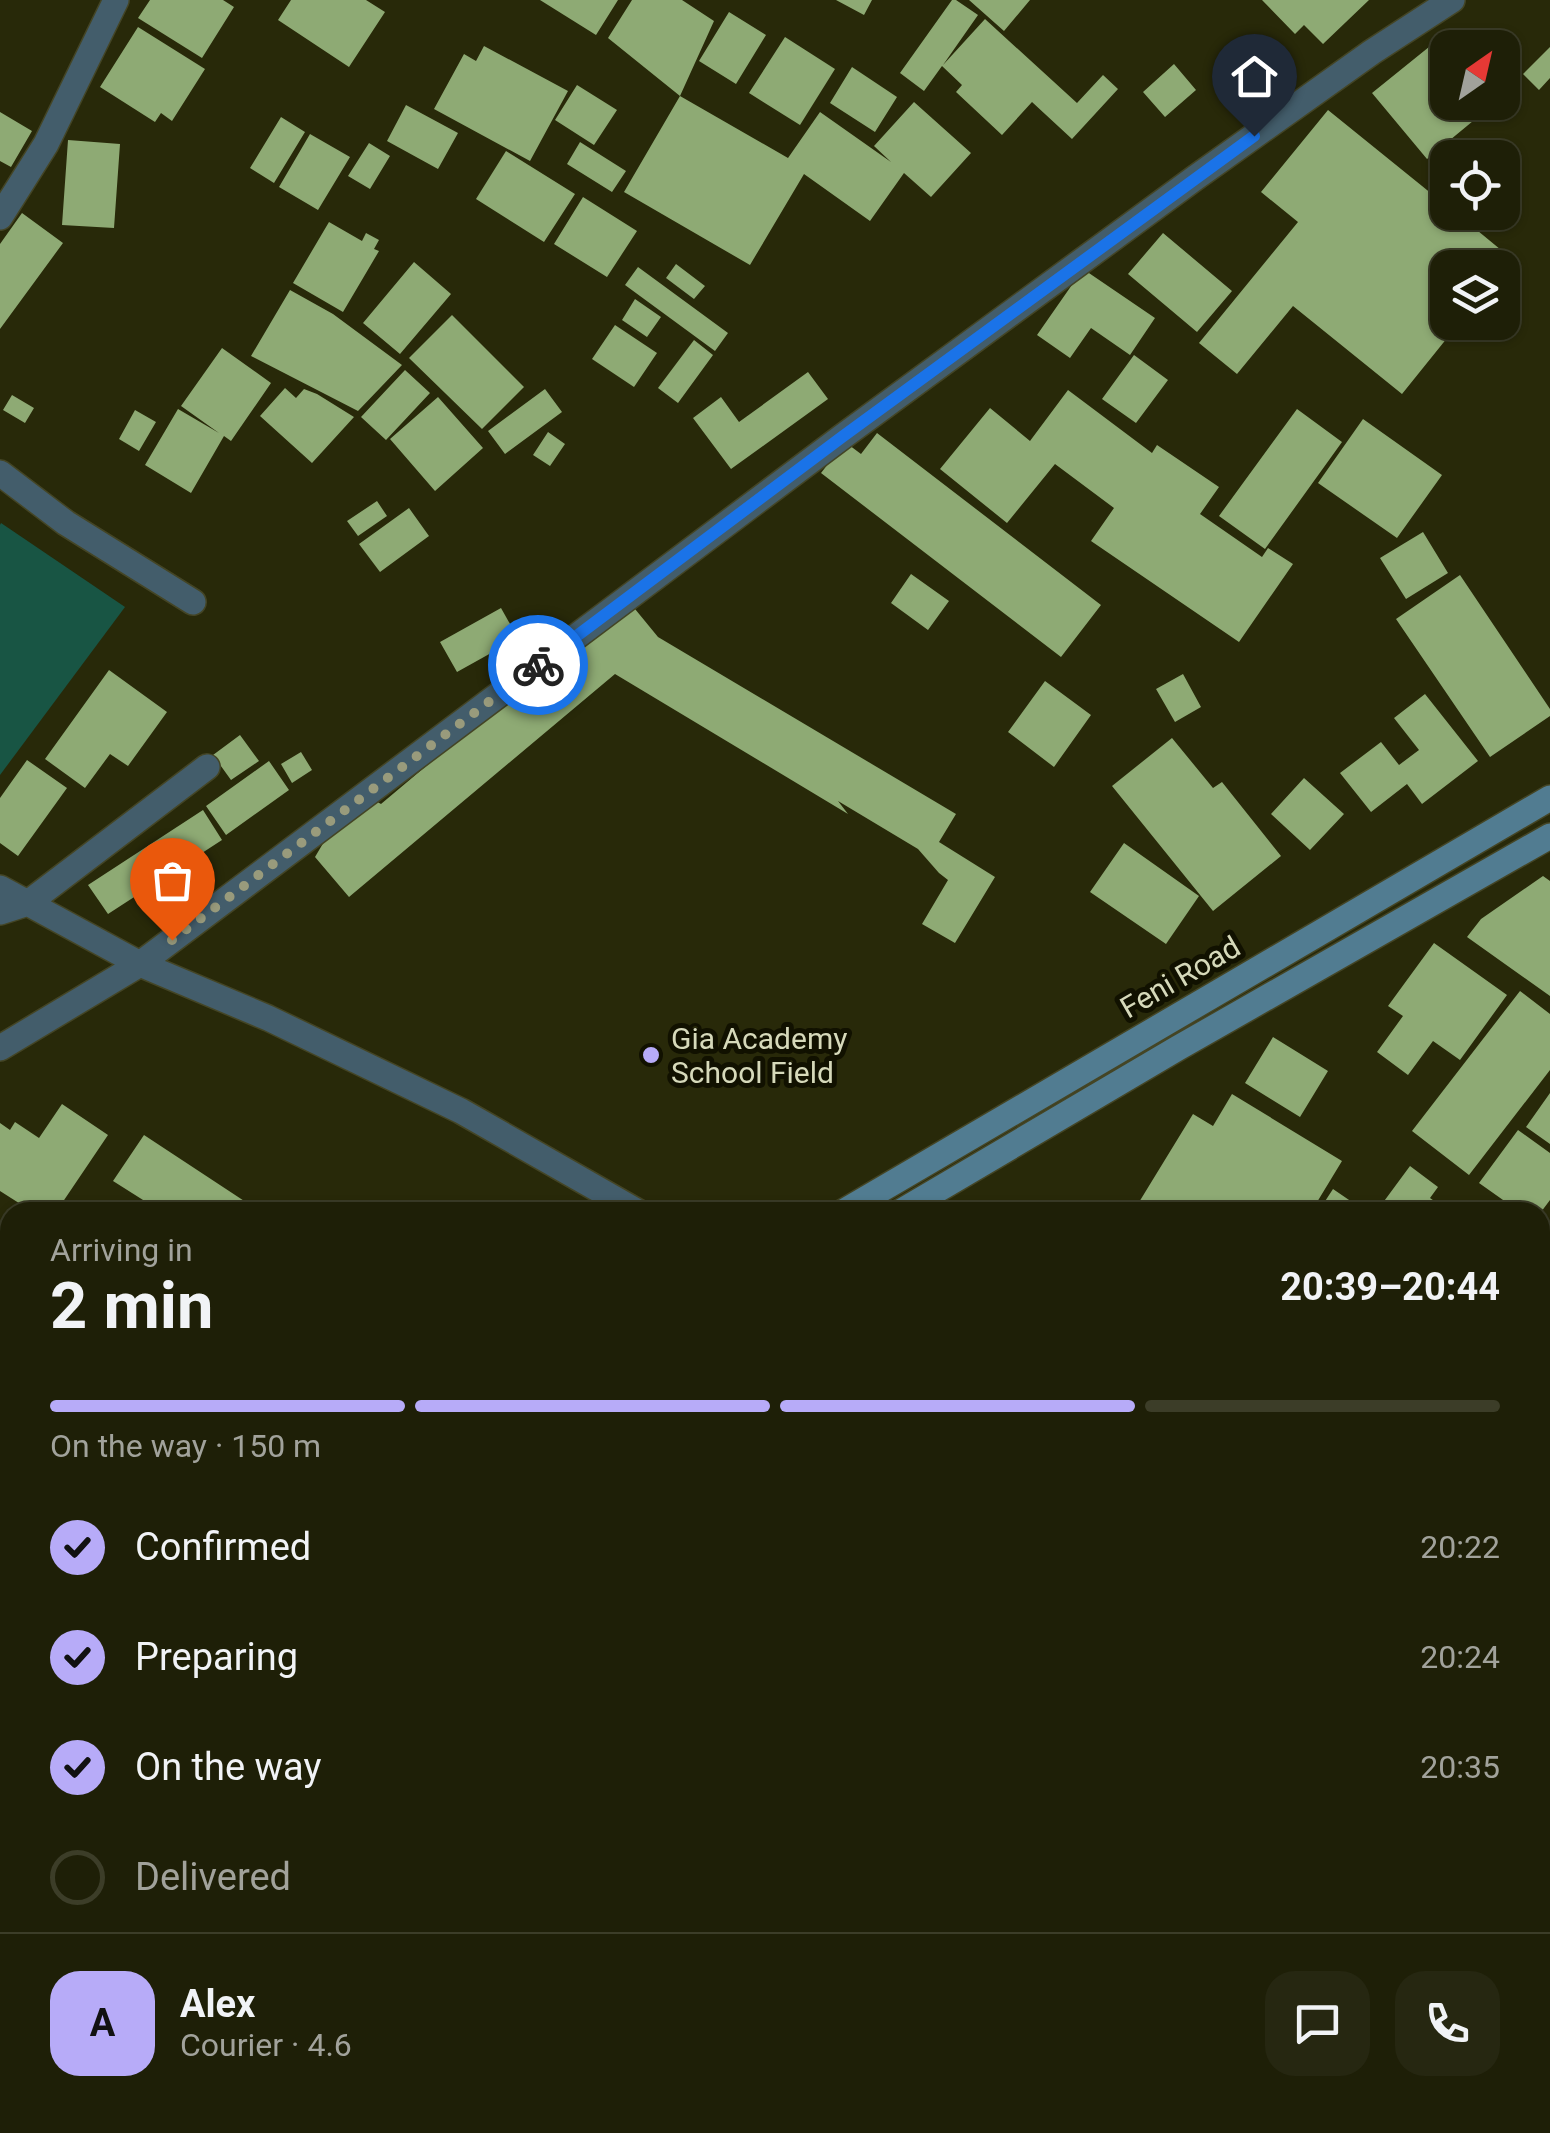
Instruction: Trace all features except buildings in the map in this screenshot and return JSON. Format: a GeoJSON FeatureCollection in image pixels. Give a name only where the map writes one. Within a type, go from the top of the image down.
{"type":"FeatureCollection","features":[{"type":"Feature","properties":{"kind":"main road","name":"Feni Road"},"geometry":{"type":"LineString","coordinates":[[860,1202],[1550,798]]}},
{"type":"Feature","properties":{"kind":"main road"},"geometry":{"type":"LineString","coordinates":[[917,1202],[1550,836]]}},
{"type":"Feature","properties":{"kind":"street"},"geometry":{"type":"LineString","coordinates":[[0,217],[46,144],[116,0]]}},
{"type":"Feature","properties":{"kind":"street"},"geometry":{"type":"LineString","coordinates":[[0,1048],[140,964],[842,437],[1147,213],[1372,52],[1452,0]]}},
{"type":"Feature","properties":{"kind":"street"},"geometry":{"type":"LineString","coordinates":[[0,473],[66,522],[193,602]]}},
{"type":"Feature","properties":{"kind":"street"},"geometry":{"type":"LineString","coordinates":[[0,912],[28,904],[207,767]]}},
{"type":"Feature","properties":{"kind":"street"},"geometry":{"type":"LineString","coordinates":[[0,888],[140,964],[268,1018],[461,1111],[620,1202]]}},
{"type":"Feature","properties":{"kind":"shaded area"},"geometry":{"type":"Polygon","coordinates":[[[0,525],[125,607],[0,775],[0,525]]]}},
{"type":"Feature","properties":{"kind":"way so far"},"geometry":{"type":"LineString","coordinates":[[172,940],[538,665]]}},
{"type":"Feature","properties":{"kind":"place","name":"Gia Academy School Field"},"geometry":{"type":"Point","coordinates":[651,1055]}},
{"type":"Feature","properties":{"kind":"route"},"geometry":{"type":"LineString","coordinates":[[538,665],[1254,136]]}}]}
